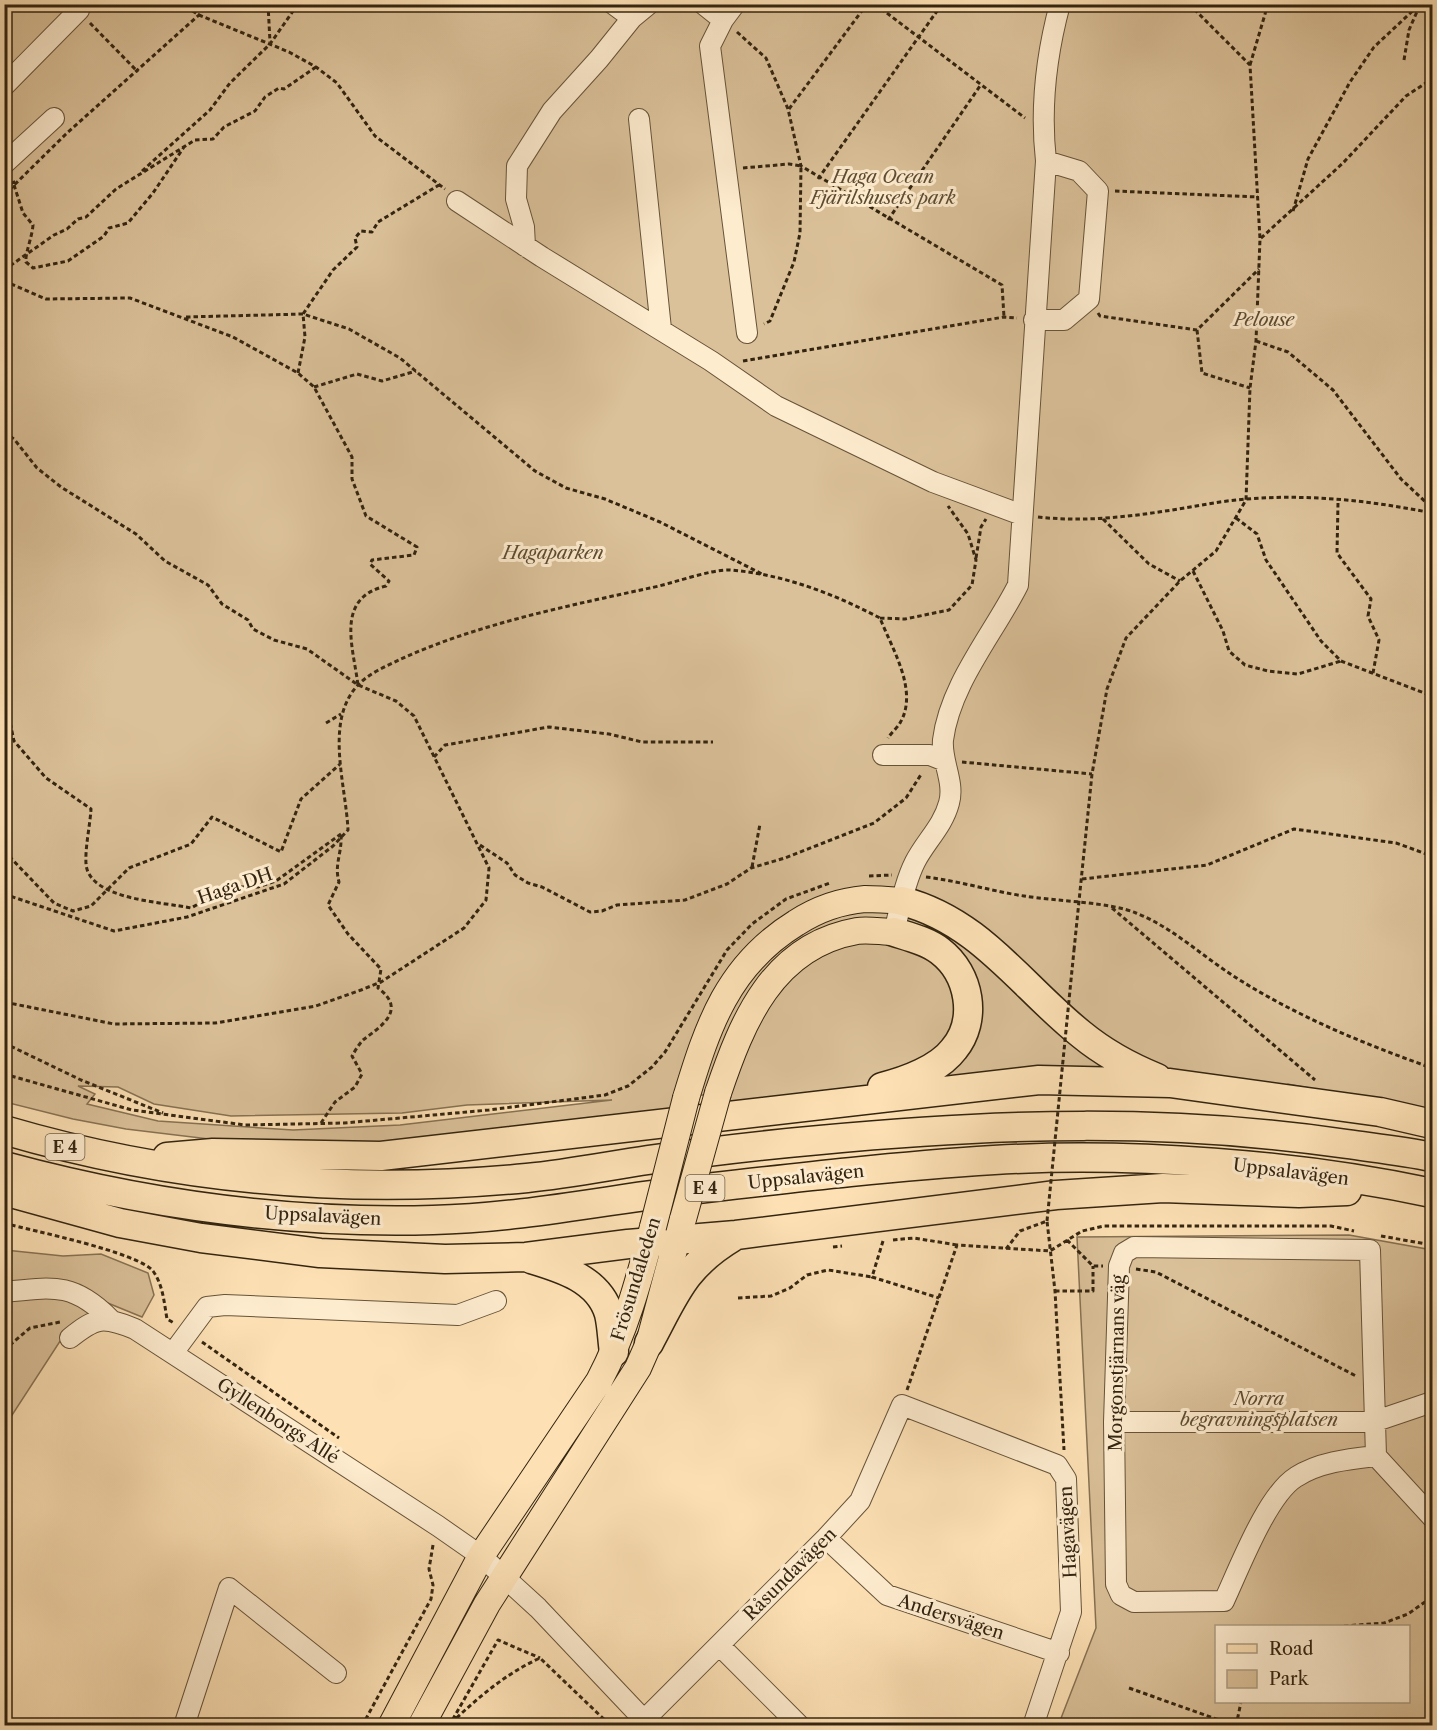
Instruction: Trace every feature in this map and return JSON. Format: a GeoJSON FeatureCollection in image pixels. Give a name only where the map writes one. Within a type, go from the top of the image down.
{"type":"FeatureCollection","features":[{"type":"Feature","properties":{"kind":"highway"},"geometry":{"type":"LineString","coordinates":[[902,901],[928,907],[977,937],[1081,1034],[1120,1061],[1170,1083]]}},
{"type":"Feature","properties":{"kind":"highway"},"geometry":{"type":"LineString","coordinates":[[819,1103],[892,1085],[938,1064],[954,1050],[966,1029],[969,1009],[966,990],[957,969],[941,951],[919,940],[894,932]]}},
{"type":"Feature","properties":{"kind":"highway"},"geometry":{"type":"LineString","coordinates":[[126,1161],[213,1153],[381,1156],[580,1134],[819,1103],[1039,1080],[1170,1083],[1380,1112],[1432,1124]]}},
{"type":"Feature","properties":{"kind":"highway","name":"Uppsalavägen"},"geometry":{"type":"LineString","coordinates":[[4,1130],[126,1161],[209,1174],[303,1182],[434,1185],[530,1178],[651,1160],[830,1139],[996,1126],[1123,1125],[1226,1130],[1318,1140],[1432,1157]]}},
{"type":"Feature","properties":{"kind":"highway","name":"Uppsalavägen"},"geometry":{"type":"LineString","coordinates":[[4,1166],[47,1177],[202,1208],[312,1219],[446,1220],[531,1212],[648,1194],[821,1174],[997,1160],[1121,1160],[1222,1164],[1308,1173],[1421,1191]]}},
{"type":"Feature","properties":{"kind":"highway"},"geometry":{"type":"LineString","coordinates":[[4,1191],[120,1223],[201,1238],[320,1253],[445,1258],[526,1257],[665,1232],[736,1235],[1056,1195],[1163,1188],[1299,1193],[1421,1191]]}},
{"type":"Feature","properties":{"kind":"highway"},"geometry":{"type":"LineString","coordinates":[[649,1343],[691,1270],[711,1250],[736,1235]]}},
{"type":"Feature","properties":{"kind":"highway"},"geometry":{"type":"LineString","coordinates":[[526,1257],[561,1268],[591,1285],[602,1299],[609,1314],[614,1352]]}},
{"type":"Feature","properties":{"kind":"main road","name":"Frösundaleden"},"geometry":{"type":"LineString","coordinates":[[421,1725],[504,1576],[624,1394],[649,1343],[686,1098],[714,1014],[733,980],[753,956],[777,935],[806,916],[834,905],[865,899],[902,901]]}},
{"type":"Feature","properties":{"kind":"main road","name":"Frösundaleden"},"geometry":{"type":"LineString","coordinates":[[391,1725],[481,1556],[598,1381],[614,1352],[631,1307],[665,1232],[718,1093],[737,1036],[763,992],[781,971],[809,950],[828,940],[858,931],[894,932]]}},
{"type":"Feature","properties":{"kind":"street"},"geometry":{"type":"LineString","coordinates":[[612,4],[632,18]]}},
{"type":"Feature","properties":{"kind":"street"},"geometry":{"type":"LineString","coordinates":[[525,246],[524,227],[516,199],[517,166],[552,111],[600,59],[632,18],[649,4]]}},
{"type":"Feature","properties":{"kind":"street"},"geometry":{"type":"LineString","coordinates":[[703,4],[729,12],[710,46],[747,333]]}},
{"type":"Feature","properties":{"kind":"street"},"geometry":{"type":"LineString","coordinates":[[938,758],[969,668],[1004,614],[1018,585],[1023,541],[1022,515],[1046,161],[1042,119],[1051,37],[1060,4]]}},
{"type":"Feature","properties":{"kind":"street"},"geometry":{"type":"LineString","coordinates":[[4,86],[80,7]]}},
{"type":"Feature","properties":{"kind":"street"},"geometry":{"type":"LineString","coordinates":[[4,164],[54,118]]}},
{"type":"Feature","properties":{"kind":"street"},"geometry":{"type":"LineString","coordinates":[[639,119],[661,329]]}},
{"type":"Feature","properties":{"kind":"street"},"geometry":{"type":"LineString","coordinates":[[1034,320],[1064,320],[1089,299],[1098,191],[1079,171],[1046,161]]}},
{"type":"Feature","properties":{"kind":"street"},"geometry":{"type":"LineString","coordinates":[[457,201],[525,246],[711,361],[776,406],[933,482],[1022,515]]}},
{"type":"Feature","properties":{"kind":"street"},"geometry":{"type":"LineString","coordinates":[[883,755],[938,758]]}},
{"type":"Feature","properties":{"kind":"street"},"geometry":{"type":"LineString","coordinates":[[894,932],[915,862],[942,821],[950,801],[950,776],[938,758]]}},
{"type":"Feature","properties":{"kind":"street","name":"Morgonstjärnans väg"},"geometry":{"type":"LineString","coordinates":[[1134,1247],[1370,1250],[1373,1422],[1376,1456],[1316,1467],[1294,1478],[1272,1503],[1224,1600],[1134,1602],[1121,1596],[1116,1584],[1114,1422],[1119,1266],[1124,1253],[1134,1247]]}},
{"type":"Feature","properties":{"kind":"street","name":"Gyllenborgs Allé"},"geometry":{"type":"LineString","coordinates":[[4,1292],[68,1289],[91,1300],[110,1318],[135,1329],[173,1353],[481,1556]]}},
{"type":"Feature","properties":{"kind":"street"},"geometry":{"type":"LineString","coordinates":[[173,1353],[187,1331],[207,1307],[225,1305],[458,1315],[496,1301]]}},
{"type":"Feature","properties":{"kind":"street"},"geometry":{"type":"LineString","coordinates":[[70,1338],[89,1322],[110,1318]]}},
{"type":"Feature","properties":{"kind":"street"},"geometry":{"type":"LineString","coordinates":[[1114,1422],[1373,1422],[1432,1402]]}},
{"type":"Feature","properties":{"kind":"street","name":"Hagavägen"},"geometry":{"type":"LineString","coordinates":[[902,1405],[1058,1465],[1066,1479],[1071,1612],[1033,1725]]}},
{"type":"Feature","properties":{"kind":"street","name":"Råsundavägen"},"geometry":{"type":"LineString","coordinates":[[481,1556],[538,1608],[641,1722],[719,1646],[860,1501],[902,1405]]}},
{"type":"Feature","properties":{"kind":"street"},"geometry":{"type":"LineString","coordinates":[[1376,1456],[1432,1517]]}},
{"type":"Feature","properties":{"kind":"street","name":"Andersvägen"},"geometry":{"type":"LineString","coordinates":[[826,1538],[887,1595],[1059,1653]]}},
{"type":"Feature","properties":{"kind":"street"},"geometry":{"type":"LineString","coordinates":[[184,1725],[229,1588],[336,1673]]}},
{"type":"Feature","properties":{"kind":"street"},"geometry":{"type":"LineString","coordinates":[[719,1646],[800,1725]]}},
{"type":"Feature","properties":{"kind":"path"},"geometry":{"type":"LineString","coordinates":[[191,4],[191,10],[200,15],[270,44],[316,67],[337,83],[375,136],[440,184],[457,201]]}},
{"type":"Feature","properties":{"kind":"path"},"geometry":{"type":"LineString","coordinates":[[4,195],[66,134],[200,15],[208,4]]}},
{"type":"Feature","properties":{"kind":"path"},"geometry":{"type":"LineString","coordinates":[[268,4],[270,44]]}},
{"type":"Feature","properties":{"kind":"path"},"geometry":{"type":"LineString","coordinates":[[137,176],[180,134],[210,110],[230,83],[270,44],[298,4]]}},
{"type":"Feature","properties":{"kind":"path"},"geometry":{"type":"LineString","coordinates":[[788,110],[867,4]]}},
{"type":"Feature","properties":{"kind":"path"},"geometry":{"type":"LineString","coordinates":[[875,4],[980,86],[1026,118],[1042,119]]}},
{"type":"Feature","properties":{"kind":"path"},"geometry":{"type":"LineString","coordinates":[[818,178],[942,4]]}},
{"type":"Feature","properties":{"kind":"path"},"geometry":{"type":"LineString","coordinates":[[1189,4],[1250,65]]}},
{"type":"Feature","properties":{"kind":"path"},"geometry":{"type":"LineString","coordinates":[[1066,1479],[1055,1291],[1047,1221],[1092,774],[1107,689],[1126,638],[1180,581],[1216,551],[1246,500],[1250,388],[1256,340],[1260,239],[1250,65],[1268,4]]}},
{"type":"Feature","properties":{"kind":"path"},"geometry":{"type":"LineString","coordinates":[[1404,60],[1409,30],[1420,4]]}},
{"type":"Feature","properties":{"kind":"path"},"geometry":{"type":"LineString","coordinates":[[1293,212],[1308,159],[1350,82],[1374,47],[1420,4]]}},
{"type":"Feature","properties":{"kind":"path"},"geometry":{"type":"LineString","coordinates":[[80,7],[138,72]]}},
{"type":"Feature","properties":{"kind":"path"},"geometry":{"type":"LineString","coordinates":[[729,12],[766,58],[788,110],[801,166],[800,233],[794,262],[770,321],[747,333]]}},
{"type":"Feature","properties":{"kind":"path"},"geometry":{"type":"LineString","coordinates":[[4,270],[67,229],[78,219],[86,217],[116,189],[195,140],[213,139],[224,127],[255,111],[274,90],[284,89],[316,67]]}},
{"type":"Feature","properties":{"kind":"path"},"geometry":{"type":"LineString","coordinates":[[1260,239],[1293,212],[1406,96],[1432,79]]}},
{"type":"Feature","properties":{"kind":"path"},"geometry":{"type":"LineString","coordinates":[[888,220],[980,86]]}},
{"type":"Feature","properties":{"kind":"path"},"geometry":{"type":"LineString","coordinates":[[14,185],[23,213],[33,225],[32,244],[26,255],[26,262],[33,268],[68,261],[104,236],[110,228],[128,223],[153,193],[185,146]]}},
{"type":"Feature","properties":{"kind":"path"},"geometry":{"type":"LineString","coordinates":[[727,171],[789,164],[801,166],[888,220],[1002,285],[1004,317]]}},
{"type":"Feature","properties":{"kind":"path"},"geometry":{"type":"LineString","coordinates":[[4,186],[20,179]]}},
{"type":"Feature","properties":{"kind":"path"},"geometry":{"type":"LineString","coordinates":[[298,373],[305,337],[303,314],[333,270],[357,247],[355,238],[361,231],[372,232],[378,222],[440,184]]}},
{"type":"Feature","properties":{"kind":"path"},"geometry":{"type":"LineString","coordinates":[[1098,191],[1259,197]]}},
{"type":"Feature","properties":{"kind":"path"},"geometry":{"type":"LineString","coordinates":[[1197,330],[1259,269]]}},
{"type":"Feature","properties":{"kind":"path"},"geometry":{"type":"LineString","coordinates":[[4,281],[46,299],[130,298],[233,337],[298,373],[314,387],[352,457],[352,479],[366,516],[417,547],[414,555],[372,560],[370,564],[389,581],[386,586],[374,588],[366,593],[351,616],[351,636],[358,685]]}},
{"type":"Feature","properties":{"kind":"path"},"geometry":{"type":"LineString","coordinates":[[1089,299],[1100,316],[1197,330]]}},
{"type":"Feature","properties":{"kind":"path"},"geometry":{"type":"LineString","coordinates":[[183,317],[303,314],[349,329],[400,358],[535,471],[566,488],[605,499],[660,522],[766,576]]}},
{"type":"Feature","properties":{"kind":"path"},"geometry":{"type":"LineString","coordinates":[[711,361],[749,361],[1004,317],[1034,320]]}},
{"type":"Feature","properties":{"kind":"path"},"geometry":{"type":"LineString","coordinates":[[1197,330],[1202,373],[1250,388]]}},
{"type":"Feature","properties":{"kind":"path"},"geometry":{"type":"LineString","coordinates":[[1256,340],[1288,352],[1333,390],[1401,479],[1432,508]]}},
{"type":"Feature","properties":{"kind":"path"},"geometry":{"type":"LineString","coordinates":[[314,387],[357,374],[382,381],[416,371]]}},
{"type":"Feature","properties":{"kind":"path"},"geometry":{"type":"LineString","coordinates":[[4,432],[14,439],[38,468],[61,487],[136,534],[165,561],[208,585],[222,604],[248,620],[252,629],[274,640],[307,649],[358,685],[396,701],[414,716],[489,867],[486,900],[464,928],[381,982],[316,1006],[215,1023],[114,1024],[4,1002]]}},
{"type":"Feature","properties":{"kind":"path"},"geometry":{"type":"LineString","coordinates":[[933,482],[969,534],[976,560]]}},
{"type":"Feature","properties":{"kind":"path"},"geometry":{"type":"LineString","coordinates":[[1022,515],[1103,519],[1246,500],[1318,498],[1360,500],[1432,513]]}},
{"type":"Feature","properties":{"kind":"path"},"geometry":{"type":"LineString","coordinates":[[1338,503],[1337,553],[1371,599],[1368,616],[1379,640],[1373,674]]}},
{"type":"Feature","properties":{"kind":"path"},"geometry":{"type":"LineString","coordinates":[[1236,518],[1257,534],[1266,560],[1321,641],[1341,661],[1432,696]]}},
{"type":"Feature","properties":{"kind":"path"},"geometry":{"type":"LineString","coordinates":[[1103,519],[1149,564],[1180,581]]}},
{"type":"Feature","properties":{"kind":"path"},"geometry":{"type":"LineString","coordinates":[[326,723],[341,714],[358,685],[381,669],[435,644],[516,620],[727,570],[807,585],[880,618],[905,619],[949,610],[972,585],[981,527]]}},
{"type":"Feature","properties":{"kind":"path"},"geometry":{"type":"LineString","coordinates":[[1193,570],[1223,631],[1229,651],[1245,664],[1268,671],[1298,674],[1341,661]]}},
{"type":"Feature","properties":{"kind":"path"},"geometry":{"type":"LineString","coordinates":[[880,618],[902,671],[907,694],[905,711],[900,723],[888,737],[883,755]]}},
{"type":"Feature","properties":{"kind":"path"},"geometry":{"type":"LineString","coordinates":[[4,694],[14,741],[46,778],[92,809],[86,866],[93,881],[107,891],[191,909],[229,887],[258,887],[276,881],[348,830],[346,796],[340,764],[341,714]]}},
{"type":"Feature","properties":{"kind":"path"},"geometry":{"type":"LineString","coordinates":[[434,757],[445,745],[549,727],[609,734],[642,742],[713,742]]}},
{"type":"Feature","properties":{"kind":"path"},"geometry":{"type":"LineString","coordinates":[[480,845],[507,863],[515,875],[528,883],[542,887],[590,912],[602,911],[617,905],[685,900],[727,884],[751,868],[785,858],[873,823],[906,798],[927,766],[938,758],[1092,774]]}},
{"type":"Feature","properties":{"kind":"path"},"geometry":{"type":"LineString","coordinates":[[4,851],[54,903],[73,911],[91,906],[129,868],[191,844],[212,817],[281,852],[301,799],[340,764]]}},
{"type":"Feature","properties":{"kind":"path"},"geometry":{"type":"LineString","coordinates":[[751,868],[760,824]]}},
{"type":"Feature","properties":{"kind":"path"},"geometry":{"type":"LineString","coordinates":[[1082,879],[1207,865],[1294,829],[1396,843],[1432,856]]}},
{"type":"Feature","properties":{"kind":"path","name":"Haga DH"},"geometry":{"type":"LineString","coordinates":[[4,894],[114,931],[187,917],[284,884],[348,830]]}},
{"type":"Feature","properties":{"kind":"path"},"geometry":{"type":"LineString","coordinates":[[321,1124],[335,1102],[359,1082],[362,1074],[360,1065],[352,1056],[361,1041],[387,1022],[390,1009],[386,994],[378,988],[381,982],[381,969],[348,934],[328,905],[339,882],[336,871],[342,848],[341,837]]}},
{"type":"Feature","properties":{"kind":"path"},"geometry":{"type":"LineString","coordinates":[[1112,908],[1315,1081],[1317,1091]]}},
{"type":"Feature","properties":{"kind":"path"},"geometry":{"type":"LineString","coordinates":[[4,1043],[81,1080],[167,1114]]}},
{"type":"Feature","properties":{"kind":"path"},"geometry":{"type":"LineString","coordinates":[[1006,1250],[1020,1231],[1047,1221]]}},
{"type":"Feature","properties":{"kind":"path"},"geometry":{"type":"LineString","coordinates":[[4,1223],[104,1248],[151,1268],[161,1284],[168,1319],[187,1331]]}},
{"type":"Feature","properties":{"kind":"path"},"geometry":{"type":"LineString","coordinates":[[873,1242],[914,1238],[1006,1250],[1050,1251]]}},
{"type":"Feature","properties":{"kind":"path"},"geometry":{"type":"LineString","coordinates":[[872,1277],[883,1240]]}},
{"type":"Feature","properties":{"kind":"path"},"geometry":{"type":"LineString","coordinates":[[1067,1240],[1093,1266],[1119,1266],[1156,1272],[1372,1385]]}},
{"type":"Feature","properties":{"kind":"path"},"geometry":{"type":"LineString","coordinates":[[902,1405],[957,1245]]}},
{"type":"Feature","properties":{"kind":"path"},"geometry":{"type":"LineString","coordinates":[[833,1247],[843,1246]]}},
{"type":"Feature","properties":{"kind":"path"},"geometry":{"type":"LineString","coordinates":[[1055,1291],[1093,1291],[1093,1266]]}},
{"type":"Feature","properties":{"kind":"path"},"geometry":{"type":"LineString","coordinates":[[738,1298],[771,1296],[790,1288],[807,1275],[828,1270],[872,1277],[939,1298]]}},
{"type":"Feature","properties":{"kind":"path"},"geometry":{"type":"LineString","coordinates":[[4,1350],[30,1328],[51,1322],[89,1322]]}},
{"type":"Feature","properties":{"kind":"path"},"geometry":{"type":"LineString","coordinates":[[362,1725],[430,1599],[433,1585],[430,1578],[430,1562]]}},
{"type":"Feature","properties":{"kind":"path"},"geometry":{"type":"LineString","coordinates":[[1357,1625],[1384,1623],[1408,1614],[1432,1597]]}},
{"type":"Feature","properties":{"kind":"path"},"geometry":{"type":"LineString","coordinates":[[450,1724],[498,1640],[540,1659],[611,1725]]}},
{"type":"Feature","properties":{"kind":"path"},"geometry":{"type":"LineString","coordinates":[[450,1724],[496,1683],[518,1668],[540,1659]]}},
{"type":"Feature","properties":{"kind":"path"},"geometry":{"type":"LineString","coordinates":[[1130,1688],[1236,1725],[1241,1703]]}},
{"type":"Feature","properties":{"kind":"green space","name":"Hagaparken"},"geometry":{"type":"Polygon","coordinates":[[[5,5],[1432,5],[1432,1110],[1288,1084],[1287,1090],[1201,1080],[725,1103],[728,1094],[678,1096],[672,1110],[388,1145],[209,1139],[126,1129],[5,1102],[5,5]],[[78,1086],[95,1094],[87,1104],[158,1121],[293,1130],[400,1125],[612,1100],[467,1105],[402,1113],[231,1116],[154,1104],[118,1087],[78,1086]]]}},
{"type":"Feature","properties":{"kind":"green space","name":"Norra begravningsplatsen"},"geometry":{"type":"Polygon","coordinates":[[[1349,1235],[1432,1250],[1432,1725],[1058,1726],[1096,1628],[1077,1237],[1349,1235]]]}},
{"type":"Feature","properties":{"kind":"green space"},"geometry":{"type":"Polygon","coordinates":[[[5,1250],[63,1256],[101,1254],[148,1273],[154,1295],[142,1317],[98,1299],[92,1314],[64,1335],[5,1426],[5,1250]]]}},
{"type":"Feature","properties":{"kind":"park label","name":"Haga Ocean Fjärilshusets park"},"geometry":{"type":"Point","coordinates":[883,187]}},
{"type":"Feature","properties":{"kind":"park label","name":"Pelouse"},"geometry":{"type":"Point","coordinates":[1264,320]}}]}
